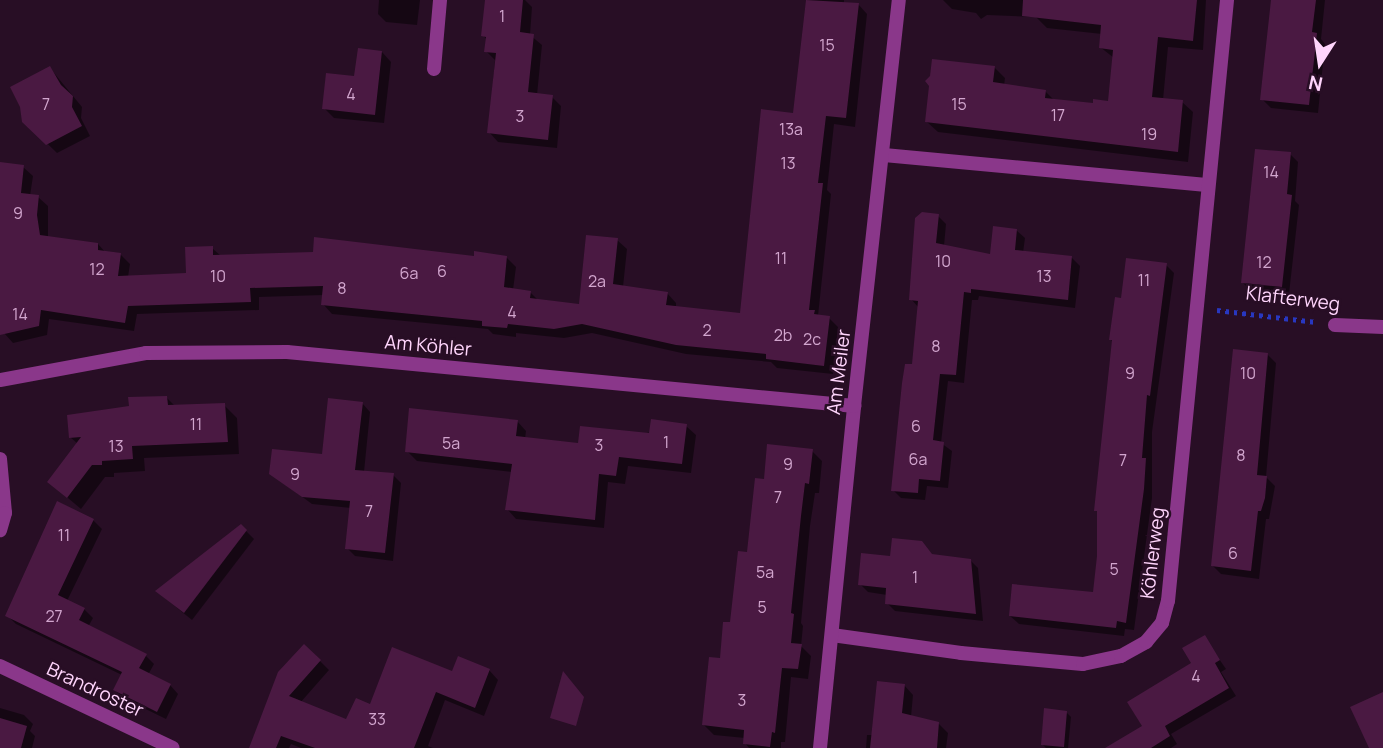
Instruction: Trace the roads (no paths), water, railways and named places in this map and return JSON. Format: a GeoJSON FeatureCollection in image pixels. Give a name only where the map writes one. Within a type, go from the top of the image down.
{"type":"FeatureCollection","features":[{"type":"Feature","properties":{"kind":"street"},"geometry":{"type":"LineString","coordinates":[[434,69],[440,0]]}},
{"type":"Feature","properties":{"kind":"street","name":"Am Meiler"},"geometry":{"type":"LineString","coordinates":[[820,748],[854,406],[884,155],[899,0]]}},
{"type":"Feature","properties":{"kind":"street","name":"Köhlerweg"},"geometry":{"type":"LineString","coordinates":[[832,635],[961,653],[1083,664],[1121,656],[1146,642],[1162,623],[1168,601],[1199,307],[1207,185],[1227,0]]}},
{"type":"Feature","properties":{"kind":"street"},"geometry":{"type":"LineString","coordinates":[[884,155],[1207,185]]}},
{"type":"Feature","properties":{"kind":"street","name":"Klafterweg"},"geometry":{"type":"LineString","coordinates":[[1335,325],[1383,327]]}},
{"type":"Feature","properties":{"kind":"street","name":"Am Köhler"},"geometry":{"type":"LineString","coordinates":[[0,380],[146,353],[287,352],[854,406]]}},
{"type":"Feature","properties":{"kind":"street"},"geometry":{"type":"LineString","coordinates":[[0,459],[5,513],[0,530]]}},
{"type":"Feature","properties":{"kind":"street","name":"Brandroster"},"geometry":{"type":"LineString","coordinates":[[0,666],[173,748]]}}]}
